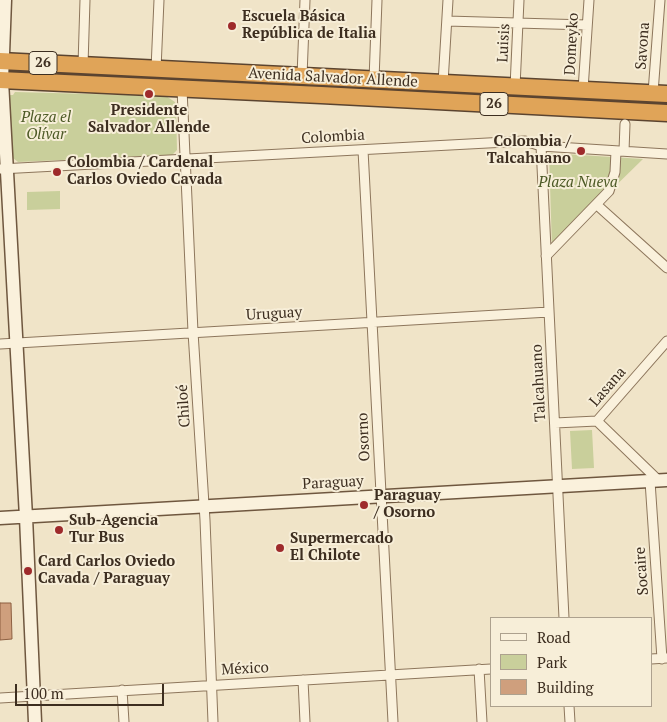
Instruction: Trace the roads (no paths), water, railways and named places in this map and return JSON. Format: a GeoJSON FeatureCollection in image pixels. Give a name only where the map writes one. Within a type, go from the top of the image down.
{"type":"FeatureCollection","features":[{"type":"Feature","properties":{"kind":"highway","name":"Avenida Salvador Allende"},"geometry":{"type":"LineString","coordinates":[[2,61],[660,94]]}},
{"type":"Feature","properties":{"kind":"highway","name":"Avenida Salvador Allende"},"geometry":{"type":"LineString","coordinates":[[1,81],[182,88],[667,113]]}},
{"type":"Feature","properties":{"kind":"street"},"geometry":{"type":"LineString","coordinates":[[5,0],[1,81],[3,168],[26,516],[35,722]]}},
{"type":"Feature","properties":{"kind":"street"},"geometry":{"type":"LineString","coordinates":[[83,65],[86,0]]}},
{"type":"Feature","properties":{"kind":"street"},"geometry":{"type":"LineString","coordinates":[[156,69],[159,0]]}},
{"type":"Feature","properties":{"kind":"street"},"geometry":{"type":"LineString","coordinates":[[302,76],[305,0]]}},
{"type":"Feature","properties":{"kind":"street"},"geometry":{"type":"LineString","coordinates":[[374,80],[377,0]]}},
{"type":"Feature","properties":{"kind":"street"},"geometry":{"type":"LineString","coordinates":[[443,83],[448,0]]}},
{"type":"Feature","properties":{"kind":"street","name":"Luisis"},"geometry":{"type":"LineString","coordinates":[[515,86],[519,0]]}},
{"type":"Feature","properties":{"kind":"street","name":"Domeyko"},"geometry":{"type":"LineString","coordinates":[[583,90],[589,0]]}},
{"type":"Feature","properties":{"kind":"street","name":"Savona"},"geometry":{"type":"LineString","coordinates":[[660,0],[660,94]]}},
{"type":"Feature","properties":{"kind":"street"},"geometry":{"type":"LineString","coordinates":[[447,21],[587,25]]}},
{"type":"Feature","properties":{"kind":"street","name":"Chiloé"},"geometry":{"type":"LineString","coordinates":[[182,88],[193,332],[204,506],[213,722]]}},
{"type":"Feature","properties":{"kind":"street"},"geometry":{"type":"LineString","coordinates":[[546,256],[597,205],[612,186],[625,124]]}},
{"type":"Feature","properties":{"kind":"street","name":"Colombia"},"geometry":{"type":"LineString","coordinates":[[3,168],[525,141],[541,146],[667,154]]}},
{"type":"Feature","properties":{"kind":"street","name":"Talcahuano"},"geometry":{"type":"LineString","coordinates":[[541,146],[564,617]]}},
{"type":"Feature","properties":{"kind":"street","name":"Osorno"},"geometry":{"type":"LineString","coordinates":[[363,150],[393,722]]}},
{"type":"Feature","properties":{"kind":"street"},"geometry":{"type":"LineString","coordinates":[[597,205],[667,268]]}},
{"type":"Feature","properties":{"kind":"street","name":"Uruguay"},"geometry":{"type":"LineString","coordinates":[[0,344],[549,312]]}},
{"type":"Feature","properties":{"kind":"street","name":"Lasana"},"geometry":{"type":"LineString","coordinates":[[554,423],[596,420],[667,341]]}},
{"type":"Feature","properties":{"kind":"street"},"geometry":{"type":"LineString","coordinates":[[596,420],[658,480]]}},
{"type":"Feature","properties":{"kind":"street","name":"Paraguay"},"geometry":{"type":"LineString","coordinates":[[0,518],[658,480]]}},
{"type":"Feature","properties":{"kind":"street","name":"Socaire"},"geometry":{"type":"LineString","coordinates":[[658,480],[665,658]]}},
{"type":"Feature","properties":{"kind":"street"},"geometry":{"type":"LineString","coordinates":[[652,659],[665,658]]}},
{"type":"Feature","properties":{"kind":"street"},"geometry":{"type":"LineString","coordinates":[[480,669],[482,722]]}},
{"type":"Feature","properties":{"kind":"street","name":"México"},"geometry":{"type":"LineString","coordinates":[[0,698],[490,669]]}},
{"type":"Feature","properties":{"kind":"street"},"geometry":{"type":"LineString","coordinates":[[303,680],[306,722]]}},
{"type":"Feature","properties":{"kind":"street"},"geometry":{"type":"LineString","coordinates":[[122,690],[124,722]]}},
{"type":"Feature","properties":{"kind":"street"},"geometry":{"type":"LineString","coordinates":[[569,707],[570,722]]}},
{"type":"Feature","properties":{"kind":"place","name":"Escuela Básica República de Italia"},"geometry":{"type":"Point","coordinates":[232,26]}},
{"type":"Feature","properties":{"kind":"place","name":"Presidente Salvador Allende"},"geometry":{"type":"Point","coordinates":[149,94]}},
{"type":"Feature","properties":{"kind":"place","name":"Colombia / Talcahuano"},"geometry":{"type":"Point","coordinates":[581,151]}},
{"type":"Feature","properties":{"kind":"place","name":"Colombia / Cardenal Carlos Oviedo Cavada"},"geometry":{"type":"Point","coordinates":[57,172]}},
{"type":"Feature","properties":{"kind":"place","name":"Paraguay / Osorno"},"geometry":{"type":"Point","coordinates":[364,505]}},
{"type":"Feature","properties":{"kind":"place","name":"Sub-Agencia Tur Bus"},"geometry":{"type":"Point","coordinates":[59,530]}},
{"type":"Feature","properties":{"kind":"place","name":"Supermercado El Chilote"},"geometry":{"type":"Point","coordinates":[280,548]}},
{"type":"Feature","properties":{"kind":"place","name":"Card Carlos Oviedo Cavada / Paraguay"},"geometry":{"type":"Point","coordinates":[28,571]}},
{"type":"Feature","properties":{"kind":"park label","name":"Plaza el Olívar"},"geometry":{"type":"Point","coordinates":[46,126]}},
{"type":"Feature","properties":{"kind":"park label","name":"Plaza Nueva"},"geometry":{"type":"Point","coordinates":[578,183]}}]}
